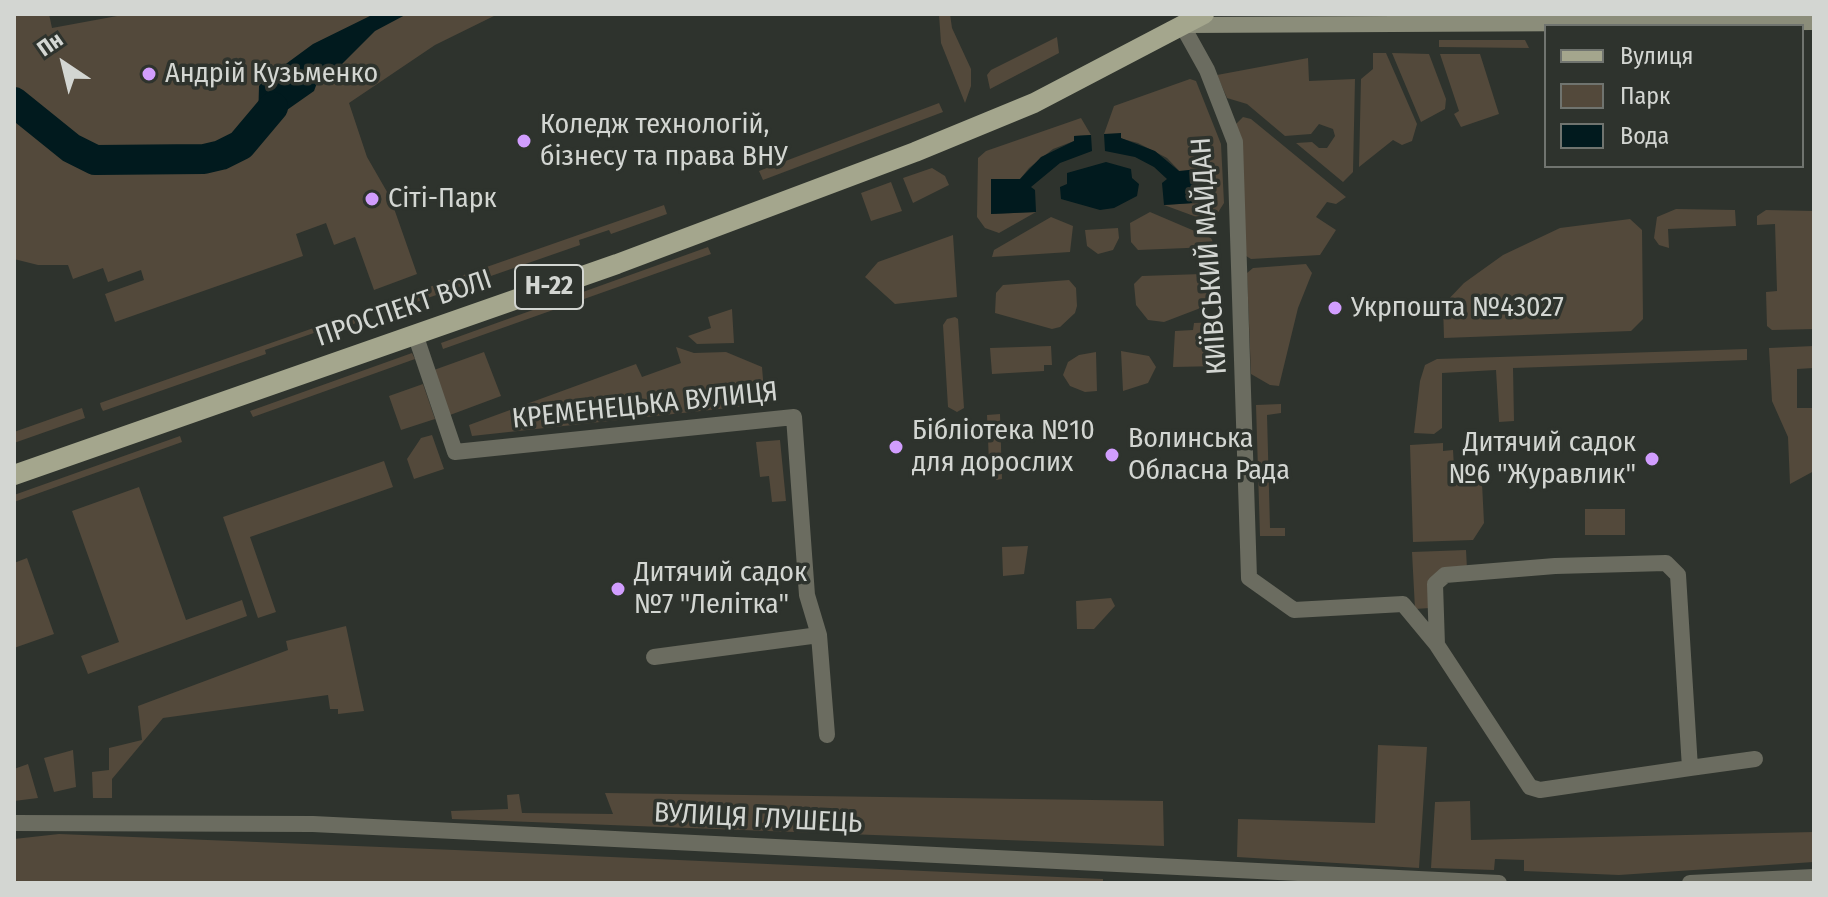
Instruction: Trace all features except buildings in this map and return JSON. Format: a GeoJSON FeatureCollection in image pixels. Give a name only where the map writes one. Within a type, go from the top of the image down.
{"type":"FeatureCollection","features":[{"type":"Feature","properties":{"kind":"main road","name":"ПРОСПЕКТ ВОЛІ"},"geometry":{"type":"LineString","coordinates":[[14,475],[617,264],[915,152],[1034,103],[1204,14]]}},
{"type":"Feature","properties":{"kind":"main road"},"geometry":{"type":"LineString","coordinates":[[1182,25],[1814,22]]}},
{"type":"Feature","properties":{"kind":"street","name":"КИЇВСЬКИЙ МАЙДАН"},"geometry":{"type":"LineString","coordinates":[[1182,25],[1207,70],[1235,142],[1249,578],[1294,610],[1403,604],[1437,645]]}},
{"type":"Feature","properties":{"kind":"street","name":"КРЕМЕНЕЦЬКА ВУЛИЦЯ"},"geometry":{"type":"LineString","coordinates":[[415,334],[455,452],[794,417],[807,595],[819,635],[827,735]]}},
{"type":"Feature","properties":{"kind":"street"},"geometry":{"type":"LineString","coordinates":[[1690,768],[1678,575],[1666,563],[1445,575],[1435,584],[1437,645],[1530,787],[1540,790],[1755,759]]}},
{"type":"Feature","properties":{"kind":"street"},"geometry":{"type":"LineString","coordinates":[[654,657],[819,635]]}},
{"type":"Feature","properties":{"kind":"street","name":"ВУЛИЦЯ ГЛУШЕЦЬ"},"geometry":{"type":"LineString","coordinates":[[14,823],[313,824],[1499,883]]}},
{"type":"Feature","properties":{"kind":"street"},"geometry":{"type":"LineString","coordinates":[[1690,883],[1814,877]]}},
{"type":"Feature","properties":{"kind":"green space"},"geometry":{"type":"Polygon","coordinates":[[[14,14],[49,14],[52,28],[128,14],[498,14],[435,45],[349,103],[367,157],[390,197],[417,274],[374,290],[355,237],[334,245],[326,223],[296,234],[303,256],[115,322],[105,294],[144,280],[141,270],[108,282],[103,268],[73,279],[68,265],[38,265],[14,259],[14,14]]]}},
{"type":"Feature","properties":{"kind":"green space"},"geometry":{"type":"Polygon","coordinates":[[[939,14],[950,14],[952,28],[971,69],[971,86],[965,103],[941,43],[939,14]]]}},
{"type":"Feature","properties":{"kind":"green space"},"geometry":{"type":"Polygon","coordinates":[[[1057,37],[1059,53],[990,89],[987,75],[991,70],[1057,37]]]}},
{"type":"Feature","properties":{"kind":"green space"},"geometry":{"type":"Polygon","coordinates":[[[1439,40],[1525,40],[1529,48],[1439,47],[1439,40]]]}},
{"type":"Feature","properties":{"kind":"green space"},"geometry":{"type":"Polygon","coordinates":[[[1373,53],[1386,53],[1417,124],[1412,141],[1402,145],[1393,140],[1359,167],[1361,79],[1373,69],[1373,53]]]}},
{"type":"Feature","properties":{"kind":"green space"},"geometry":{"type":"Polygon","coordinates":[[[1392,53],[1429,54],[1446,99],[1445,109],[1421,122],[1392,53]]]}},
{"type":"Feature","properties":{"kind":"green space"},"geometry":{"type":"Polygon","coordinates":[[[1440,54],[1480,54],[1499,114],[1461,127],[1454,114],[1459,111],[1440,54]]]}},
{"type":"Feature","properties":{"kind":"green space"},"geometry":{"type":"Polygon","coordinates":[[[1308,58],[1309,81],[1355,79],[1353,172],[1343,182],[1296,143],[1312,142],[1319,148],[1327,148],[1335,136],[1333,129],[1319,124],[1311,134],[1285,136],[1247,104],[1227,98],[1217,75],[1308,58]]]}},
{"type":"Feature","properties":{"kind":"green space"},"geometry":{"type":"Polygon","coordinates":[[[1190,79],[1196,81],[1221,144],[1224,203],[1217,214],[1202,219],[1164,205],[1209,202],[1167,158],[1138,143],[1104,134],[1114,106],[1190,79]]]}},
{"type":"Feature","properties":{"kind":"green space"},"geometry":{"type":"Polygon","coordinates":[[[939,103],[943,112],[763,180],[759,171],[939,103]]]}},
{"type":"Feature","properties":{"kind":"green space"},"geometry":{"type":"Polygon","coordinates":[[[1243,117],[1251,119],[1346,197],[1336,204],[1327,202],[1316,217],[1336,230],[1320,255],[1251,259],[1246,256],[1236,124],[1243,117]]]}},
{"type":"Feature","properties":{"kind":"green space"},"geometry":{"type":"Polygon","coordinates":[[[1081,118],[1091,135],[1074,136],[1074,141],[1053,149],[1029,168],[992,214],[1036,212],[999,233],[985,228],[977,217],[978,158],[986,151],[1081,118]]]}},
{"type":"Feature","properties":{"kind":"green space"},"geometry":{"type":"Polygon","coordinates":[[[932,168],[945,176],[949,185],[913,203],[903,178],[932,168]]]}},
{"type":"Feature","properties":{"kind":"green space"},"geometry":{"type":"Polygon","coordinates":[[[891,182],[902,211],[871,221],[861,193],[891,182]]]}},
{"type":"Feature","properties":{"kind":"green space"},"geometry":{"type":"Polygon","coordinates":[[[664,205],[667,214],[611,234],[609,230],[579,240],[580,245],[399,308],[395,299],[664,205]]]}},
{"type":"Feature","properties":{"kind":"green space"},"geometry":{"type":"Polygon","coordinates":[[[1676,209],[1735,210],[1736,226],[1668,229],[1669,248],[1659,245],[1654,238],[1657,217],[1676,209]]]}},
{"type":"Feature","properties":{"kind":"green space"},"geometry":{"type":"Polygon","coordinates":[[[1766,210],[1814,211],[1814,329],[1772,330],[1767,326],[1766,292],[1777,291],[1775,224],[1757,225],[1757,216],[1766,210]]]}},
{"type":"Feature","properties":{"kind":"green space"},"geometry":{"type":"Polygon","coordinates":[[[1150,212],[1211,238],[1214,244],[1211,247],[1138,250],[1131,242],[1130,223],[1150,212]]]}},
{"type":"Feature","properties":{"kind":"green space"},"geometry":{"type":"Polygon","coordinates":[[[1051,217],[1073,226],[1070,252],[992,257],[994,250],[1051,217]]]}},
{"type":"Feature","properties":{"kind":"green space"},"geometry":{"type":"Polygon","coordinates":[[[1630,219],[1642,230],[1643,319],[1631,331],[1444,338],[1443,305],[1464,283],[1503,255],[1560,228],[1630,219]]]}},
{"type":"Feature","properties":{"kind":"green space"},"geometry":{"type":"Polygon","coordinates":[[[1118,228],[1119,238],[1113,250],[1098,254],[1087,246],[1085,230],[1118,228]]]}},
{"type":"Feature","properties":{"kind":"green space"},"geometry":{"type":"Polygon","coordinates":[[[953,235],[957,297],[895,304],[865,277],[878,262],[953,235]]]}},
{"type":"Feature","properties":{"kind":"green space"},"geometry":{"type":"Polygon","coordinates":[[[708,247],[711,254],[443,349],[441,343],[708,247]]]}},
{"type":"Feature","properties":{"kind":"green space"},"geometry":{"type":"Polygon","coordinates":[[[1306,264],[1312,273],[1298,308],[1279,386],[1270,385],[1251,374],[1247,273],[1253,268],[1306,264]]]}},
{"type":"Feature","properties":{"kind":"green space"},"geometry":{"type":"Polygon","coordinates":[[[1202,274],[1208,277],[1215,289],[1211,304],[1164,322],[1148,320],[1136,305],[1134,284],[1142,276],[1202,274]]]}},
{"type":"Feature","properties":{"kind":"green space"},"geometry":{"type":"Polygon","coordinates":[[[1069,280],[1076,288],[1077,306],[1075,313],[1060,327],[1052,329],[995,313],[996,293],[1003,285],[1069,280]]]}},
{"type":"Feature","properties":{"kind":"green space"},"geometry":{"type":"Polygon","coordinates":[[[732,309],[734,343],[697,344],[688,336],[711,328],[708,317],[732,309]]]}},
{"type":"Feature","properties":{"kind":"green space"},"geometry":{"type":"Polygon","coordinates":[[[359,312],[362,321],[333,331],[331,327],[265,350],[266,354],[103,411],[101,407],[100,403],[359,312]]]}},
{"type":"Feature","properties":{"kind":"green space"},"geometry":{"type":"Polygon","coordinates":[[[947,319],[958,319],[964,408],[957,412],[948,407],[943,325],[947,319]]]}},
{"type":"Feature","properties":{"kind":"green space"},"geometry":{"type":"Polygon","coordinates":[[[1218,322],[1220,366],[1173,367],[1175,331],[1193,330],[1194,323],[1218,322]]]}},
{"type":"Feature","properties":{"kind":"green space"},"geometry":{"type":"Polygon","coordinates":[[[1051,346],[1052,365],[1044,365],[1044,371],[992,374],[990,348],[1051,346]]]}},
{"type":"Feature","properties":{"kind":"green space"},"geometry":{"type":"Polygon","coordinates":[[[1814,346],[1814,368],[1797,369],[1797,408],[1814,408],[1814,471],[1790,484],[1788,437],[1772,401],[1769,348],[1814,346]]]}},
{"type":"Feature","properties":{"kind":"green space"},"geometry":{"type":"Polygon","coordinates":[[[676,347],[694,353],[726,352],[762,367],[765,404],[472,436],[469,425],[636,364],[642,377],[681,363],[676,347]]]}},
{"type":"Feature","properties":{"kind":"green space"},"geometry":{"type":"Polygon","coordinates":[[[1747,349],[1747,360],[1513,368],[1514,421],[1499,422],[1496,370],[1442,373],[1442,428],[1434,434],[1414,433],[1420,381],[1425,365],[1437,359],[1747,349]]]}},
{"type":"Feature","properties":{"kind":"green space"},"geometry":{"type":"Polygon","coordinates":[[[1121,351],[1149,356],[1156,367],[1148,383],[1123,391],[1121,351]]]}},
{"type":"Feature","properties":{"kind":"green space"},"geometry":{"type":"Polygon","coordinates":[[[484,352],[501,396],[450,415],[434,370],[484,352]]]}},
{"type":"Feature","properties":{"kind":"green space"},"geometry":{"type":"Polygon","coordinates":[[[1096,352],[1097,391],[1085,392],[1070,386],[1063,375],[1068,362],[1079,355],[1096,352]]]}},
{"type":"Feature","properties":{"kind":"green space"},"geometry":{"type":"Polygon","coordinates":[[[412,353],[415,359],[253,417],[250,411],[412,353]]]}},
{"type":"Feature","properties":{"kind":"green space"},"geometry":{"type":"Polygon","coordinates":[[[423,384],[435,419],[401,430],[389,396],[423,384]]]}},
{"type":"Feature","properties":{"kind":"green space"},"geometry":{"type":"Polygon","coordinates":[[[1281,404],[1281,413],[1267,415],[1270,528],[1285,528],[1285,536],[1260,536],[1256,405],[1281,404]]]}},
{"type":"Feature","properties":{"kind":"green space"},"geometry":{"type":"Polygon","coordinates":[[[82,408],[85,418],[14,443],[14,432],[82,408]]]}},
{"type":"Feature","properties":{"kind":"green space"},"geometry":{"type":"Polygon","coordinates":[[[1000,414],[1002,479],[996,480],[989,463],[987,415],[1000,414]]]}},
{"type":"Feature","properties":{"kind":"green space"},"geometry":{"type":"Polygon","coordinates":[[[432,435],[444,469],[414,479],[407,459],[421,438],[432,435]]]}},
{"type":"Feature","properties":{"kind":"green space"},"geometry":{"type":"Polygon","coordinates":[[[180,436],[182,442],[14,502],[14,495],[180,436]]]}},
{"type":"Feature","properties":{"kind":"green space"},"geometry":{"type":"Polygon","coordinates":[[[780,440],[786,501],[772,502],[769,476],[760,477],[756,442],[780,440]]]}},
{"type":"Feature","properties":{"kind":"green space"},"geometry":{"type":"Polygon","coordinates":[[[1443,443],[1443,451],[1453,450],[1455,484],[1482,483],[1484,523],[1473,540],[1413,542],[1410,445],[1443,443]]]}},
{"type":"Feature","properties":{"kind":"green space"},"geometry":{"type":"Polygon","coordinates":[[[384,461],[393,487],[250,537],[276,612],[258,618],[223,517],[384,461]]]}},
{"type":"Feature","properties":{"kind":"green space"},"geometry":{"type":"Polygon","coordinates":[[[139,487],[186,620],[242,600],[247,616],[88,674],[81,656],[119,642],[72,511],[139,487]]]}},
{"type":"Feature","properties":{"kind":"green space"},"geometry":{"type":"Polygon","coordinates":[[[1585,509],[1625,509],[1625,535],[1585,535],[1585,509]]]}},
{"type":"Feature","properties":{"kind":"green space"},"geometry":{"type":"Polygon","coordinates":[[[1028,546],[1024,574],[1003,576],[1002,547],[1028,546]]]}},
{"type":"Feature","properties":{"kind":"green space"},"geometry":{"type":"Polygon","coordinates":[[[1466,550],[1467,569],[1443,571],[1430,608],[1415,609],[1412,552],[1466,550]]]}},
{"type":"Feature","properties":{"kind":"green space"},"geometry":{"type":"Polygon","coordinates":[[[27,558],[54,634],[14,648],[14,563],[27,558]]]}},
{"type":"Feature","properties":{"kind":"green space"},"geometry":{"type":"Polygon","coordinates":[[[1111,598],[1115,606],[1094,629],[1077,629],[1076,601],[1111,598]]]}},
{"type":"Feature","properties":{"kind":"green space"},"geometry":{"type":"Polygon","coordinates":[[[346,626],[364,711],[338,714],[338,709],[330,709],[328,695],[163,718],[112,779],[112,798],[93,798],[92,772],[109,770],[109,748],[142,740],[138,706],[288,650],[286,641],[346,626]]]}},
{"type":"Feature","properties":{"kind":"green space"},"geometry":{"type":"Polygon","coordinates":[[[1378,745],[1427,747],[1419,868],[1237,857],[1238,819],[1375,823],[1378,745]]]}},
{"type":"Feature","properties":{"kind":"green space"},"geometry":{"type":"Polygon","coordinates":[[[73,750],[76,787],[54,792],[44,758],[73,750]]]}},
{"type":"Feature","properties":{"kind":"green space"},"geometry":{"type":"Polygon","coordinates":[[[28,764],[38,798],[14,801],[14,769],[28,764]]]}},
{"type":"Feature","properties":{"kind":"green space"},"geometry":{"type":"Polygon","coordinates":[[[605,793],[1163,801],[1164,846],[452,819],[451,811],[508,809],[507,795],[519,794],[522,813],[613,814],[605,793]]]}},
{"type":"Feature","properties":{"kind":"green space"},"geometry":{"type":"Polygon","coordinates":[[[1470,801],[1471,840],[1814,832],[1814,862],[1619,875],[1524,871],[1524,860],[1495,859],[1494,870],[1431,868],[1435,802],[1470,801]]]}},
{"type":"Feature","properties":{"kind":"green space"},"geometry":{"type":"Polygon","coordinates":[[[59,834],[1103,879],[1103,883],[14,883],[14,839],[59,834]]]}},
{"type":"Feature","properties":{"kind":"water"},"geometry":{"type":"Polygon","coordinates":[[[374,14],[407,14],[375,31],[332,74],[320,75],[314,91],[267,124],[249,143],[246,137],[258,122],[259,86],[264,80],[313,44],[374,14]]]}},
{"type":"Feature","properties":{"kind":"water"},"geometry":{"type":"Polygon","coordinates":[[[1121,133],[1121,138],[1155,151],[1179,171],[1208,168],[1209,202],[1164,205],[1162,183],[1167,179],[1154,167],[1135,157],[1105,151],[1104,134],[1121,133]]]}},
{"type":"Feature","properties":{"kind":"water"},"geometry":{"type":"Polygon","coordinates":[[[1091,135],[1092,151],[1060,163],[1031,187],[1035,190],[1036,212],[991,214],[991,179],[1020,179],[1041,157],[1074,141],[1074,136],[1091,135]]]}},
{"type":"Feature","properties":{"kind":"water"},"geometry":{"type":"Polygon","coordinates":[[[1106,162],[1131,169],[1132,178],[1139,184],[1137,196],[1114,208],[1100,210],[1061,199],[1060,187],[1067,184],[1067,173],[1106,162]]]}},
{"type":"Feature","properties":{"kind":"waterway"},"geometry":{"type":"LineString","coordinates":[[14,102],[71,148],[95,160],[204,159],[221,155],[241,145],[273,107]]}},
{"type":"Feature","properties":{"kind":"place","name":"Андрій Кузьменко"},"geometry":{"type":"Point","coordinates":[149,74]}},
{"type":"Feature","properties":{"kind":"place","name":"Коледж технологій, бізнесу та права ВНУ"},"geometry":{"type":"Point","coordinates":[524,141]}},
{"type":"Feature","properties":{"kind":"place","name":"Сіті-Парк"},"geometry":{"type":"Point","coordinates":[372,199]}},
{"type":"Feature","properties":{"kind":"place","name":"Укрпошта №43027"},"geometry":{"type":"Point","coordinates":[1335,308]}},
{"type":"Feature","properties":{"kind":"place","name":"Бібліотека №10 для дорослих"},"geometry":{"type":"Point","coordinates":[896,447]}},
{"type":"Feature","properties":{"kind":"place","name":"Волинська Обласна Рада"},"geometry":{"type":"Point","coordinates":[1112,455]}},
{"type":"Feature","properties":{"kind":"place","name":"Дитячий садок №6 \"Журавлик\""},"geometry":{"type":"Point","coordinates":[1652,459]}},
{"type":"Feature","properties":{"kind":"place","name":"Дитячий садок №7 \"Лелітка\""},"geometry":{"type":"Point","coordinates":[618,589]}}]}
